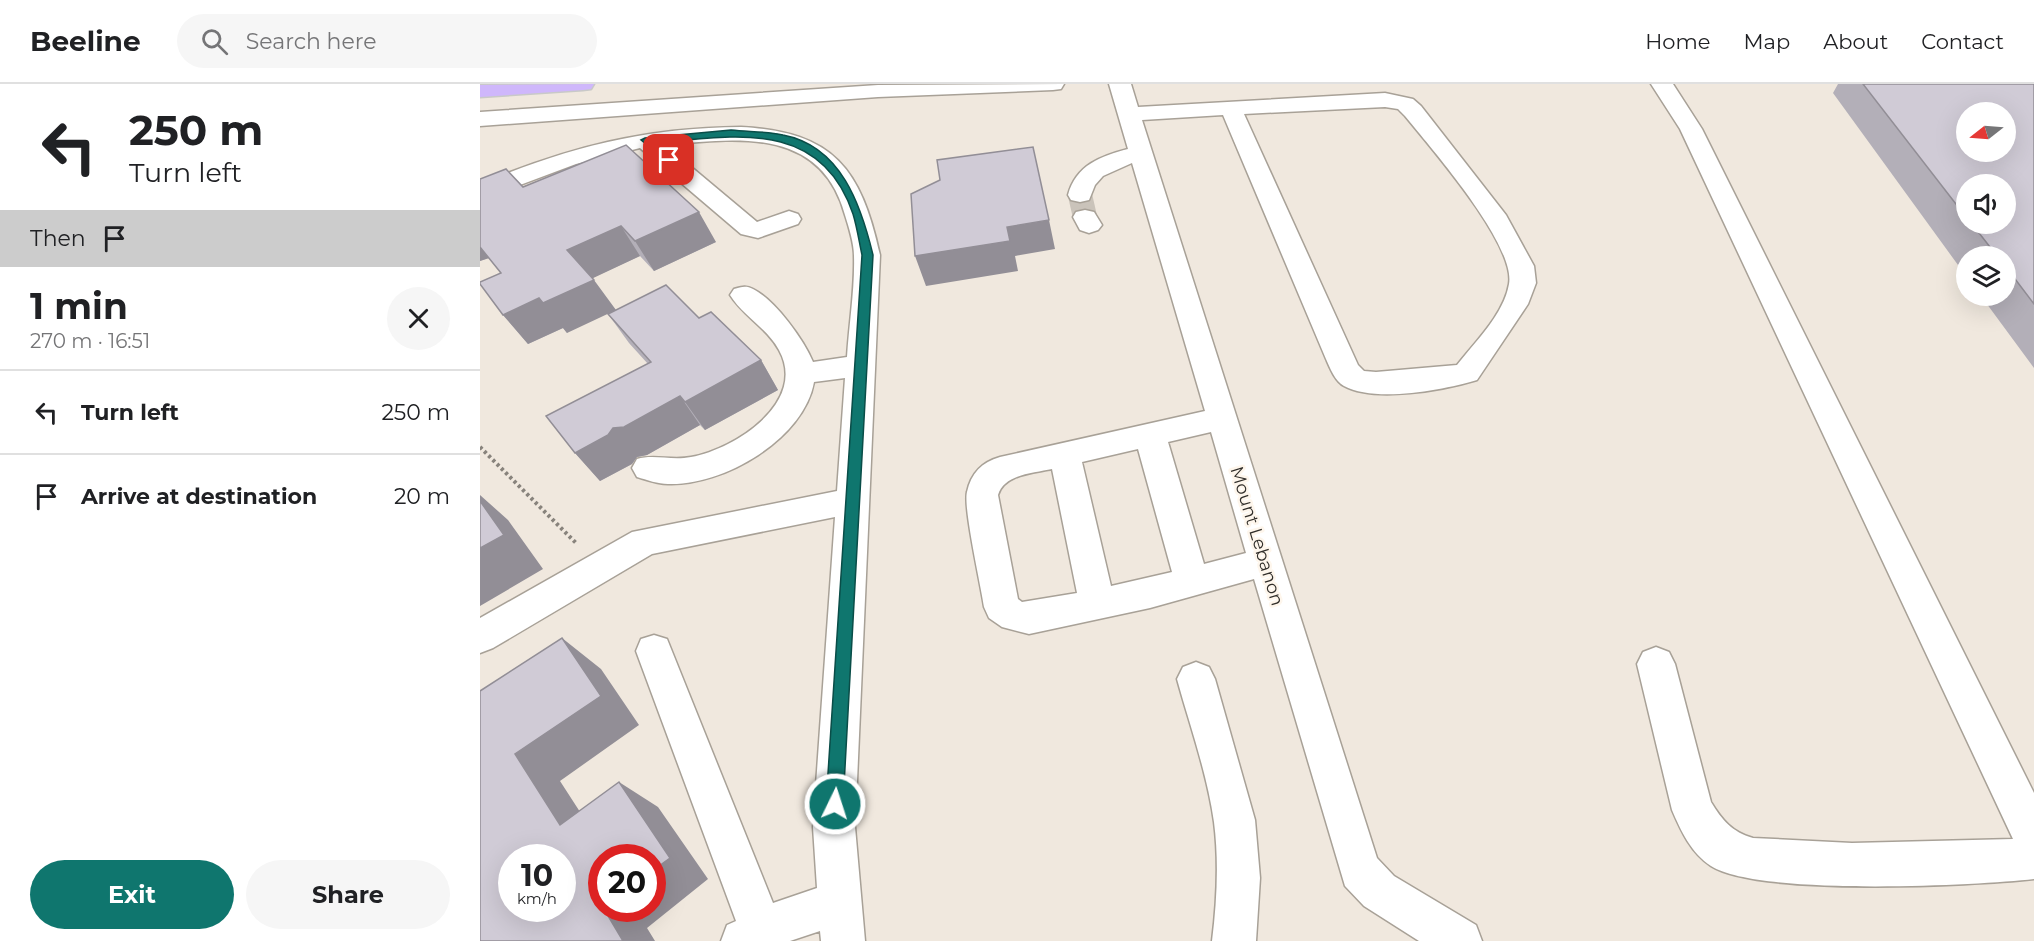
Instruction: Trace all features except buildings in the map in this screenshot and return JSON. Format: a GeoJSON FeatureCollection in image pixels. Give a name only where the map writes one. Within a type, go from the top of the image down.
{"type":"FeatureCollection","features":[{"type":"Feature","properties":{"kind":"highway"},"geometry":{"type":"LineString","coordinates":[[480,91],[583,84]]}},
{"type":"Feature","properties":{"kind":"street"},"geometry":{"type":"LineString","coordinates":[[480,119],[878,91],[1053,84]]}},
{"type":"Feature","properties":{"kind":"street"},"geometry":{"type":"LineString","coordinates":[[1662,84],[1691,129],[2034,837]]}},
{"type":"Feature","properties":{"kind":"street"},"geometry":{"type":"LineString","coordinates":[[1125,99],[1230,107],[1385,100],[1405,104],[1413,111],[1507,233],[1522,274],[1523,284],[1510,311],[1467,373],[1424,381],[1364,382],[1353,378],[1340,359],[1230,107]]}},
{"type":"Feature","properties":{"kind":"street","name":"Mount Lebanon"},"geometry":{"type":"LineString","coordinates":[[1125,99],[1360,871],[1379,891],[1460,941]]}},
{"type":"Feature","properties":{"kind":"street"},"geometry":{"type":"LineString","coordinates":[[480,131],[602,111]]}},
{"type":"Feature","properties":{"kind":"street"},"geometry":{"type":"LineString","coordinates":[[480,193],[580,155],[645,140],[731,133],[782,137],[812,151],[838,174],[858,213],[867,255],[834,827],[841,922],[787,919],[752,936],[654,651]]}},
{"type":"Feature","properties":{"kind":"street"},"geometry":{"type":"LineString","coordinates":[[645,140],[750,229],[758,230],[789,219]]}},
{"type":"Feature","properties":{"kind":"street"},"geometry":{"type":"LineString","coordinates":[[1085,212],[1081,183],[1088,175],[1104,165],[1142,153]]}},
{"type":"Feature","properties":{"kind":"street"},"geometry":{"type":"LineString","coordinates":[[648,468],[667,474],[705,466],[768,433],[792,404],[801,385],[802,374],[795,351],[783,334],[744,295]]}},
{"type":"Feature","properties":{"kind":"street"},"geometry":{"type":"LineString","coordinates":[[802,374],[862,365]]}},
{"type":"Feature","properties":{"kind":"street"},"geometry":{"type":"LineString","coordinates":[[1222,418],[1000,469],[986,480],[982,495],[1002,607],[1015,616],[1029,618],[1192,582],[1265,562]]}},
{"type":"Feature","properties":{"kind":"street"},"geometry":{"type":"LineString","coordinates":[[1150,435],[1192,582]]}},
{"type":"Feature","properties":{"kind":"street"},"geometry":{"type":"LineString","coordinates":[[1065,454],[1097,604]]}},
{"type":"Feature","properties":{"kind":"street"},"geometry":{"type":"LineString","coordinates":[[480,637],[630,548],[660,537],[854,501]]}},
{"type":"Feature","properties":{"kind":"street"},"geometry":{"type":"LineString","coordinates":[[1656,664],[1693,810],[1707,834],[1725,851],[1753,859],[1852,864],[1995,862],[2034,858]]}},
{"type":"Feature","properties":{"kind":"street"},"geometry":{"type":"LineString","coordinates":[[1196,680],[1237,838],[1238,870],[1234,941]]}},
{"type":"Feature","properties":{"kind":"path"},"geometry":{"type":"LineString","coordinates":[[480,447],[599,566]]}},
{"type":"Feature","properties":{"kind":"tunnel"},"geometry":{"type":"LineString","coordinates":[[1080,195],[1085,217]]}},
{"type":"Feature","properties":{"kind":"route"},"geometry":{"type":"LineString","coordinates":[[669,160],[645,140],[731,133],[782,137],[798,142],[812,151],[838,174],[858,213],[867,255],[864,341],[835,804]]}}]}
